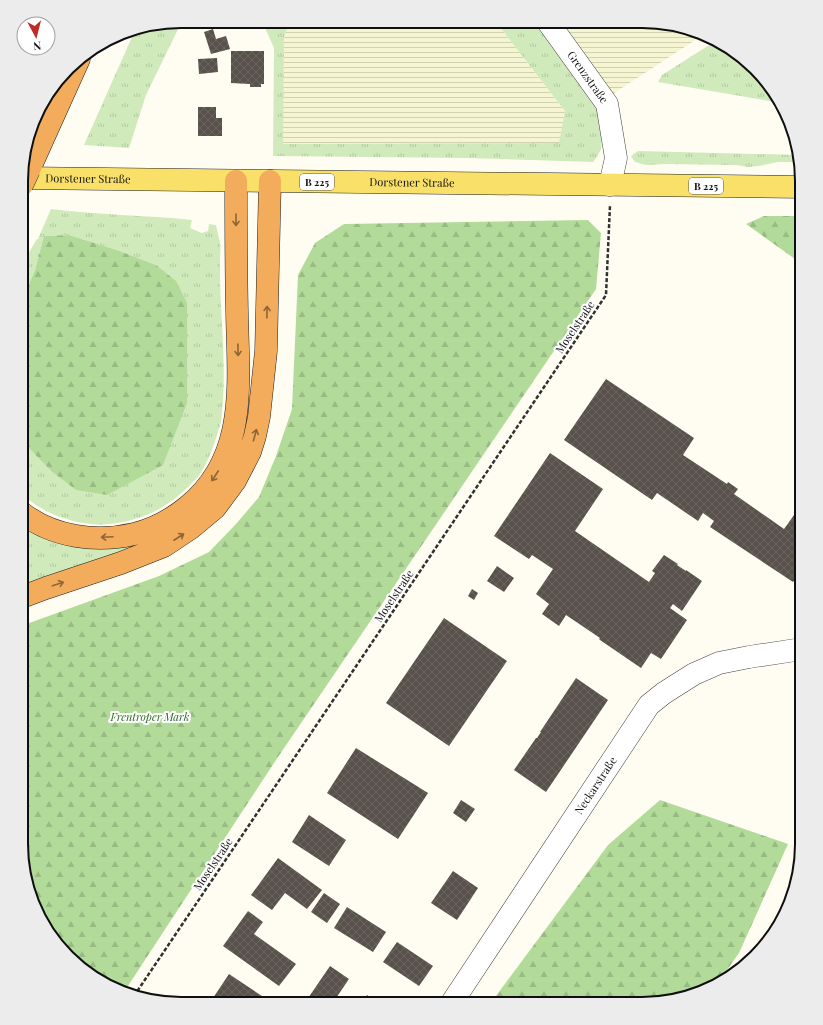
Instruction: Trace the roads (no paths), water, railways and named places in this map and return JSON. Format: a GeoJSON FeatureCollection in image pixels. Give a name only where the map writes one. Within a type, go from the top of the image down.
{"type":"FeatureCollection","features":[{"type":"Feature","properties":{"kind":"highway"},"geometry":{"type":"LineString","coordinates":[[28,171],[72,74]]}},
{"type":"Feature","properties":{"kind":"highway"},"geometry":{"type":"LineString","coordinates":[[28,517],[41,525],[72,536],[94,538],[125,536],[143,532],[161,525],[179,514],[197,499],[221,467],[232,438],[237,408],[238,352],[236,181]]}},
{"type":"Feature","properties":{"kind":"highway"},"geometry":{"type":"LineString","coordinates":[[28,595],[121,563],[164,546],[191,528],[215,508],[235,481],[250,452],[259,417],[266,351],[270,181]]}},
{"type":"Feature","properties":{"kind":"main road","name":"Dorstener Straße"},"geometry":{"type":"LineString","coordinates":[[28,178],[795,187]]}},
{"type":"Feature","properties":{"kind":"street","name":"Grenzstraße"},"geometry":{"type":"LineString","coordinates":[[552,28],[607,104],[616,158],[610,185]]}},
{"type":"Feature","properties":{"kind":"street","name":"Neckarstraße"},"geometry":{"type":"LineString","coordinates":[[456,997],[649,705],[664,693],[694,674],[719,663],[749,657],[795,651]]}},
{"type":"Feature","properties":{"kind":"park label","name":"Frentroper Mark"},"geometry":{"type":"Point","coordinates":[150,717]}}]}
